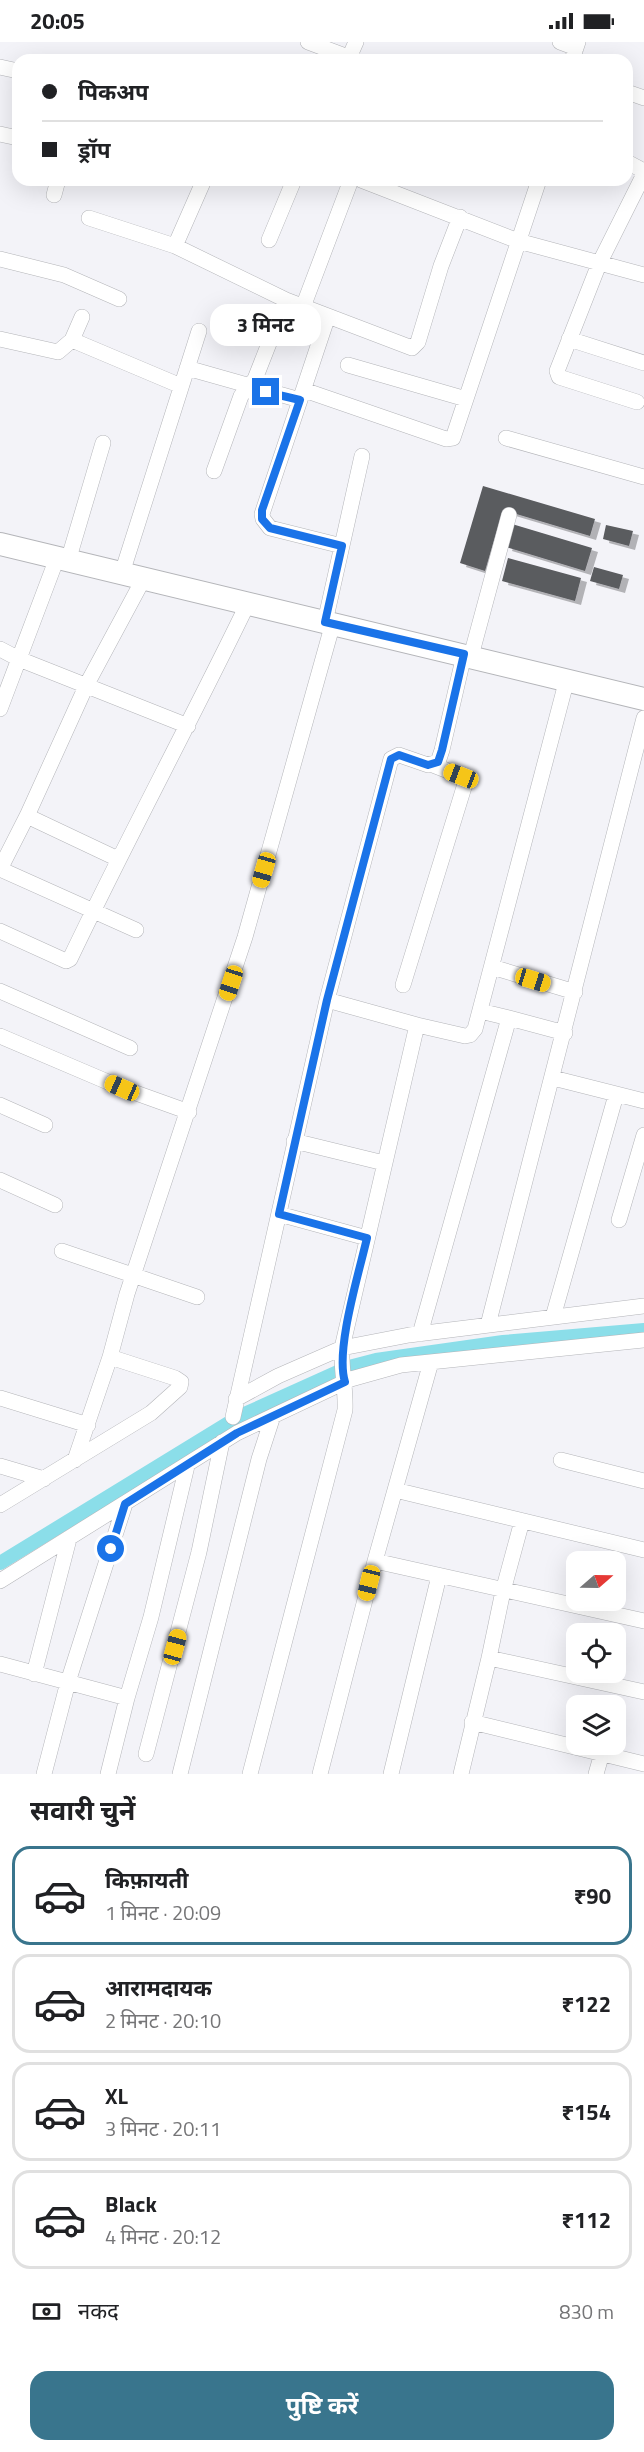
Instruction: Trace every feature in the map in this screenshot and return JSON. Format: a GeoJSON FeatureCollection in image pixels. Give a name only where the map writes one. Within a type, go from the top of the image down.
{"type":"FeatureCollection","features":[{"type":"Feature","properties":{"kind":"main road"},"geometry":{"type":"LineString","coordinates":[[0,544],[644,699]]}},
{"type":"Feature","properties":{"kind":"street"},"geometry":{"type":"LineString","coordinates":[[308,42],[338,54]]}},
{"type":"Feature","properties":{"kind":"street"},"geometry":{"type":"LineString","coordinates":[[560,42],[575,50]]}},
{"type":"Feature","properties":{"kind":"street"},"geometry":{"type":"LineString","coordinates":[[637,402],[559,376],[557,367],[599,264],[644,172]]}},
{"type":"Feature","properties":{"kind":"street"},"geometry":{"type":"LineString","coordinates":[[175,246],[201,186]]}},
{"type":"Feature","properties":{"kind":"street"},"geometry":{"type":"LineString","coordinates":[[268,240],[291,186]]}},
{"type":"Feature","properties":{"kind":"street"},"geometry":{"type":"LineString","coordinates":[[303,307],[349,186]]}},
{"type":"Feature","properties":{"kind":"street"},"geometry":{"type":"LineString","coordinates":[[377,186],[518,240],[644,275]]}},
{"type":"Feature","properties":{"kind":"street"},"geometry":{"type":"LineString","coordinates":[[187,368],[248,387],[302,395],[446,439],[455,435],[537,186]]}},
{"type":"Feature","properties":{"kind":"street"},"geometry":{"type":"LineString","coordinates":[[89,218],[175,246],[286,300],[414,348],[460,217]]}},
{"type":"Feature","properties":{"kind":"street"},"geometry":{"type":"LineString","coordinates":[[0,259],[64,275],[118,299]]}},
{"type":"Feature","properties":{"kind":"street"},"geometry":{"type":"LineString","coordinates":[[213,471],[241,396],[255,379],[286,300]]}},
{"type":"Feature","properties":{"kind":"street"},"geometry":{"type":"LineString","coordinates":[[328,316],[262,510],[262,519],[270,528],[342,546]]}},
{"type":"Feature","properties":{"kind":"street"},"geometry":{"type":"LineString","coordinates":[[0,339],[53,352],[63,350],[72,340],[82,317]]}},
{"type":"Feature","properties":{"kind":"street"},"geometry":{"type":"LineString","coordinates":[[136,930],[0,869],[27,816],[87,684],[133,576],[182,386],[199,331]]}},
{"type":"Feature","properties":{"kind":"street"},"geometry":{"type":"LineString","coordinates":[[569,339],[644,363]]}},
{"type":"Feature","properties":{"kind":"street"},"geometry":{"type":"LineString","coordinates":[[72,340],[182,386]]}},
{"type":"Feature","properties":{"kind":"street"},"geometry":{"type":"LineString","coordinates":[[348,365],[466,399]]}},
{"type":"Feature","properties":{"kind":"street"},"geometry":{"type":"LineString","coordinates":[[506,438],[644,477]]}},
{"type":"Feature","properties":{"kind":"street"},"geometry":{"type":"LineString","coordinates":[[0,709],[19,658],[62,559],[103,443]]}},
{"type":"Feature","properties":{"kind":"street"},"geometry":{"type":"LineString","coordinates":[[75,1460],[245,937],[329,622],[342,546],[362,456]]}},
{"type":"Feature","properties":{"kind":"street"},"geometry":{"type":"LineString","coordinates":[[433,765],[438,762],[442,750],[467,655],[509,515]]}},
{"type":"Feature","properties":{"kind":"street"},"geometry":{"type":"LineString","coordinates":[[0,931],[68,961],[248,603]]}},
{"type":"Feature","properties":{"kind":"street"},"geometry":{"type":"LineString","coordinates":[[0,649],[188,726]]}},
{"type":"Feature","properties":{"kind":"street"},"geometry":{"type":"LineString","coordinates":[[327,1000],[417,1026],[470,1035],[475,1029],[567,679]]}},
{"type":"Feature","properties":{"kind":"street"},"geometry":{"type":"LineString","coordinates":[[488,1325],[565,1033],[644,718]]}},
{"type":"Feature","properties":{"kind":"street"},"geometry":{"type":"LineString","coordinates":[[235,1427],[236,1399],[327,1000],[391,759],[402,755],[461,776],[465,784],[403,985]]}},
{"type":"Feature","properties":{"kind":"street"},"geometry":{"type":"LineString","coordinates":[[27,816],[118,859]]}},
{"type":"Feature","properties":{"kind":"street"},"geometry":{"type":"LineString","coordinates":[[492,967],[575,992]]}},
{"type":"Feature","properties":{"kind":"street"},"geometry":{"type":"LineString","coordinates":[[0,992],[130,1047]]}},
{"type":"Feature","properties":{"kind":"street"},"geometry":{"type":"LineString","coordinates":[[480,1011],[565,1033]]}},
{"type":"Feature","properties":{"kind":"street"},"geometry":{"type":"LineString","coordinates":[[420,1334],[509,1018]]}},
{"type":"Feature","properties":{"kind":"street"},"geometry":{"type":"LineString","coordinates":[[250,1774],[345,1410],[345,1382],[341,1370],[342,1348],[417,1026]]}},
{"type":"Feature","properties":{"kind":"street"},"geometry":{"type":"LineString","coordinates":[[0,1036],[122,1088],[189,1112]]}},
{"type":"Feature","properties":{"kind":"street"},"geometry":{"type":"LineString","coordinates":[[553,1078],[644,1101]]}},
{"type":"Feature","properties":{"kind":"street"},"geometry":{"type":"LineString","coordinates":[[553,1317],[615,1095]]}},
{"type":"Feature","properties":{"kind":"street"},"geometry":{"type":"LineString","coordinates":[[0,1105],[45,1125]]}},
{"type":"Feature","properties":{"kind":"street"},"geometry":{"type":"LineString","coordinates":[[619,1220],[644,1135]]}},
{"type":"Feature","properties":{"kind":"street"},"geometry":{"type":"LineString","coordinates":[[294,1142],[384,1163]]}},
{"type":"Feature","properties":{"kind":"street"},"geometry":{"type":"LineString","coordinates":[[0,1180],[55,1205]]}},
{"type":"Feature","properties":{"kind":"street"},"geometry":{"type":"LineString","coordinates":[[279,1214],[367,1238]]}},
{"type":"Feature","properties":{"kind":"street"},"geometry":{"type":"LineString","coordinates":[[62,1251],[197,1297]]}},
{"type":"Feature","properties":{"kind":"street"},"geometry":{"type":"LineString","coordinates":[[236,1399],[278,1376],[342,1348],[420,1334],[644,1306]]}},
{"type":"Feature","properties":{"kind":"street"},"geometry":{"type":"LineString","coordinates":[[0,1581],[187,1466],[222,1442],[235,1427],[273,1416],[345,1382],[400,1365],[644,1340]]}},
{"type":"Feature","properties":{"kind":"street"},"geometry":{"type":"LineString","coordinates":[[0,1505],[151,1413],[180,1387],[181,1382],[175,1378],[110,1357]]}},
{"type":"Feature","properties":{"kind":"street"},"geometry":{"type":"LineString","coordinates":[[320,1774],[375,1561],[431,1362]]}},
{"type":"Feature","properties":{"kind":"street"},"geometry":{"type":"LineString","coordinates":[[0,1398],[88,1425]]}},
{"type":"Feature","properties":{"kind":"street"},"geometry":{"type":"LineString","coordinates":[[180,1774],[254,1481],[273,1416]]}},
{"type":"Feature","properties":{"kind":"street"},"geometry":{"type":"LineString","coordinates":[[146,1754],[199,1552],[222,1442]]}},
{"type":"Feature","properties":{"kind":"street"},"geometry":{"type":"LineString","coordinates":[[561,1460],[643,1478]]}},
{"type":"Feature","properties":{"kind":"street"},"geometry":{"type":"LineString","coordinates":[[0,1466],[44,1479]]}},
{"type":"Feature","properties":{"kind":"street"},"geometry":{"type":"LineString","coordinates":[[108,1774],[151,1617],[187,1466]]}},
{"type":"Feature","properties":{"kind":"street"},"geometry":{"type":"LineString","coordinates":[[395,1490],[644,1550]]}},
{"type":"Feature","properties":{"kind":"street"},"geometry":{"type":"LineString","coordinates":[[44,1774],[68,1682],[125,1504]]}},
{"type":"Feature","properties":{"kind":"street"},"geometry":{"type":"LineString","coordinates":[[460,1774],[522,1521]]}},
{"type":"Feature","properties":{"kind":"street"},"geometry":{"type":"LineString","coordinates":[[34,1674],[69,1539]]}},
{"type":"Feature","properties":{"kind":"street"},"geometry":{"type":"LineString","coordinates":[[375,1561],[644,1621]]}},
{"type":"Feature","properties":{"kind":"street"},"geometry":{"type":"LineString","coordinates":[[391,1774],[439,1576]]}},
{"type":"Feature","properties":{"kind":"street"},"geometry":{"type":"LineString","coordinates":[[489,1658],[644,1692]]}},
{"type":"Feature","properties":{"kind":"street"},"geometry":{"type":"LineString","coordinates":[[1,1669],[34,1674],[127,1698]]}},
{"type":"Feature","properties":{"kind":"street"},"geometry":{"type":"LineString","coordinates":[[472,1722],[566,1744]]}},
{"type":"Feature","properties":{"kind":"street"},"geometry":{"type":"LineString","coordinates":[[596,1774],[601,1755]]}},
{"type":"Feature","properties":{"kind":"street"},"geometry":{"type":"LineString","coordinates":[[610,1755],[644,1764]]}},
{"type":"Feature","properties":{"kind":"building"},"geometry":{"type":"Polygon","coordinates":[[[483,486],[595,519],[590,536],[503,510],[485,571],[460,563],[483,486]]]}},
{"type":"Feature","properties":{"kind":"building"},"geometry":{"type":"Polygon","coordinates":[[[512,524],[592,548],[585,571],[506,547],[512,524]]]}},
{"type":"Feature","properties":{"kind":"building"},"geometry":{"type":"Polygon","coordinates":[[[606,525],[633,531],[629,546],[603,539],[606,525]]]}},
{"type":"Feature","properties":{"kind":"building"},"geometry":{"type":"Polygon","coordinates":[[[508,558],[581,578],[575,601],[502,581],[508,558]]]}},
{"type":"Feature","properties":{"kind":"building"},"geometry":{"type":"Polygon","coordinates":[[[594,567],[623,575],[619,589],[590,581],[594,567]]]}},
{"type":"Feature","properties":{"kind":"waterway"},"geometry":{"type":"LineString","coordinates":[[0,1563],[240,1416],[349,1367],[376,1360],[503,1342],[644,1330]]}},
{"type":"Feature","properties":{"kind":"route"},"geometry":{"type":"LineString","coordinates":[[111,1549],[125,1504],[237,1433],[345,1382],[341,1370],[342,1348],[367,1238],[279,1214],[327,1000],[391,759],[402,755],[430,766],[438,762],[464,654],[325,622],[342,546],[270,528],[262,519],[262,510],[300,400],[266,392]]}}]}
